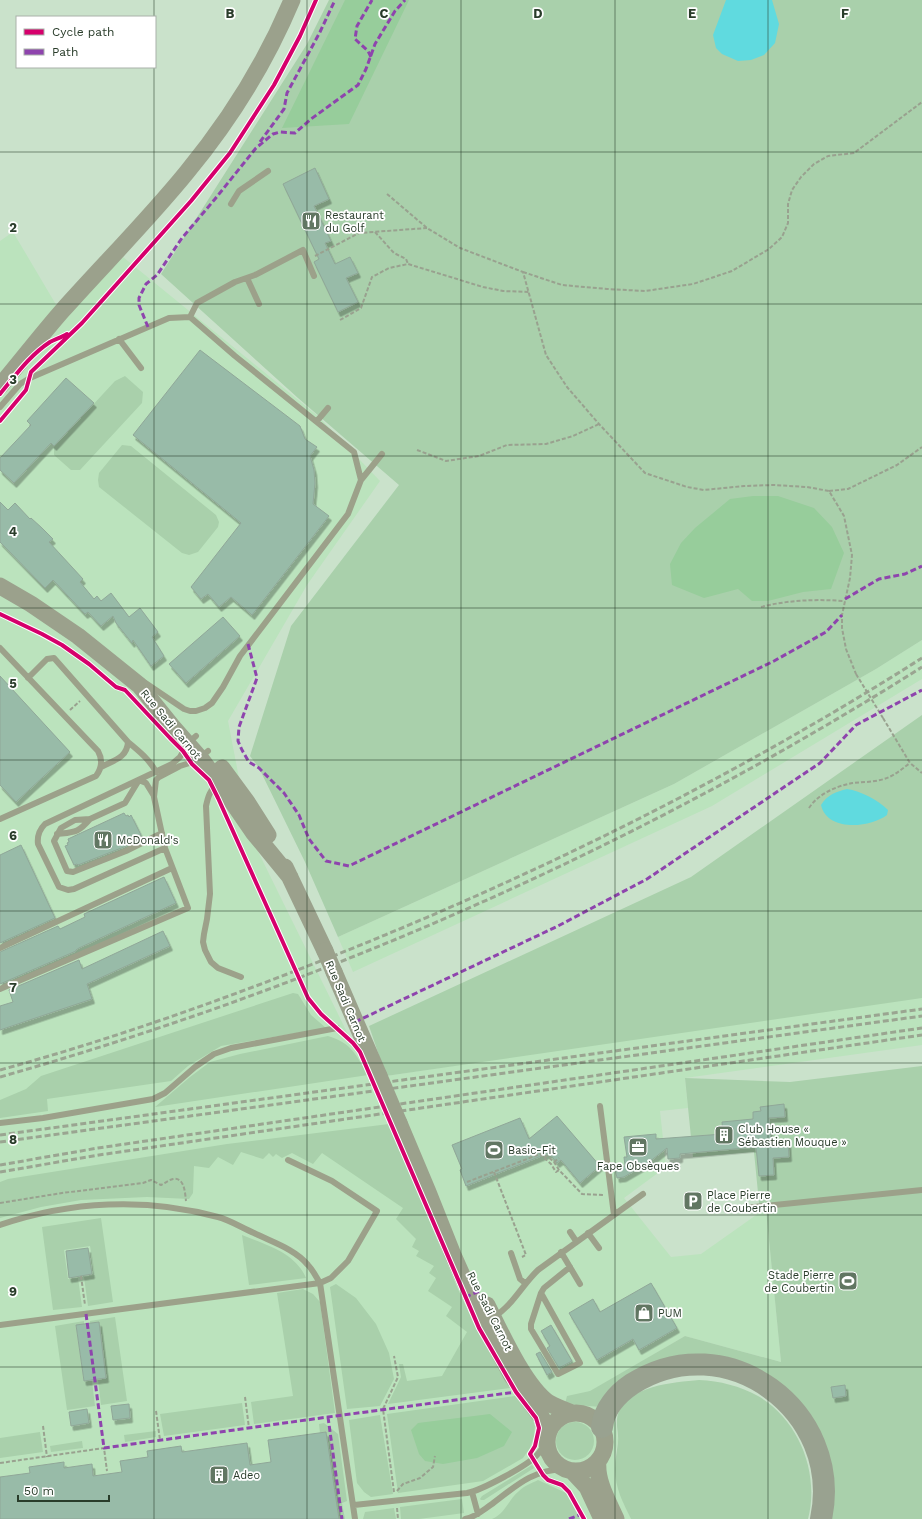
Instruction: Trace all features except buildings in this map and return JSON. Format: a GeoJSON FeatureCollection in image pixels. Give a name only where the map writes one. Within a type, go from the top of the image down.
{"type":"FeatureCollection","features":[{"type":"Feature","properties":{"kind":"highway"},"geometry":{"type":"LineString","coordinates":[[602,1428],[605,1414],[619,1394],[638,1381],[660,1371],[679,1366],[702,1365],[718,1367],[744,1374],[765,1385],[783,1399],[798,1416],[812,1436],[819,1453],[823,1471],[824,1501],[821,1519]]}},
{"type":"Feature","properties":{"kind":"main road"},"geometry":{"type":"LineString","coordinates":[[0,386],[60,313],[162,200],[223,125],[255,74],[277,34],[292,0]]}},
{"type":"Feature","properties":{"kind":"main road"},"geometry":{"type":"LineString","coordinates":[[0,372],[60,313]]}},
{"type":"Feature","properties":{"kind":"main road","name":"Rue Sadi Carnot"},"geometry":{"type":"LineString","coordinates":[[0,586],[31,604],[58,624],[84,640],[134,680],[172,726],[192,740],[236,786],[255,814],[277,851],[325,952],[428,1192],[488,1319],[512,1376],[542,1418],[547,1437]]}},
{"type":"Feature","properties":{"kind":"main road","name":"Rue Sadi Carnot"},"geometry":{"type":"LineString","coordinates":[[0,598],[58,624]]}},
{"type":"Feature","properties":{"kind":"main road","name":"Rue Sadi Carnot"},"geometry":{"type":"LineString","coordinates":[[204,754],[220,784],[257,837],[290,877]]}},
{"type":"Feature","properties":{"kind":"main road","name":"Rue Sadi Carnot"},"geometry":{"type":"LineString","coordinates":[[488,1319],[538,1392],[550,1403],[572,1413]]}},
{"type":"Feature","properties":{"kind":"main road"},"geometry":{"type":"LineString","coordinates":[[568,1470],[586,1469],[598,1461],[604,1450],[605,1443],[602,1428],[596,1421],[581,1413],[564,1415],[556,1420],[547,1437],[547,1447],[552,1459],[558,1465],[568,1470],[587,1487],[602,1519]]}},
{"type":"Feature","properties":{"kind":"main road"},"geometry":{"type":"LineString","coordinates":[[598,1461],[603,1488],[616,1519]]}},
{"type":"Feature","properties":{"kind":"lane"},"geometry":{"type":"LineString","coordinates":[[231,204],[238,191],[268,171]]}},
{"type":"Feature","properties":{"kind":"lane"},"geometry":{"type":"LineString","coordinates":[[190,317],[197,303],[235,282],[255,276],[303,250],[314,276]]}},
{"type":"Feature","properties":{"kind":"lane"},"geometry":{"type":"LineString","coordinates":[[247,278],[259,304]]}},
{"type":"Feature","properties":{"kind":"lane"},"geometry":{"type":"LineString","coordinates":[[0,407],[20,384],[30,378],[169,318],[190,317],[235,356],[354,452],[362,480]]}},
{"type":"Feature","properties":{"kind":"lane"},"geometry":{"type":"LineString","coordinates":[[119,339],[140,368]]}},
{"type":"Feature","properties":{"kind":"lane"},"geometry":{"type":"LineString","coordinates":[[316,421],[328,408]]}},
{"type":"Feature","properties":{"kind":"lane"},"geometry":{"type":"LineString","coordinates":[[134,680],[153,687],[184,709],[190,711],[205,708],[212,703],[223,687],[240,656],[348,514],[362,480],[382,454]]}},
{"type":"Feature","properties":{"kind":"lane"},"geometry":{"type":"LineString","coordinates":[[0,648],[101,755],[101,767],[96,776],[0,819]]}},
{"type":"Feature","properties":{"kind":"lane"},"geometry":{"type":"LineString","coordinates":[[28,678],[47,659],[54,658],[128,742],[153,766],[156,772]]}},
{"type":"Feature","properties":{"kind":"lane"},"geometry":{"type":"LineString","coordinates":[[165,848],[74,889],[68,890],[59,887],[38,844],[38,838],[39,833],[45,824],[156,772],[177,760],[192,740]]}},
{"type":"Feature","properties":{"kind":"lane"},"geometry":{"type":"LineString","coordinates":[[101,767],[124,755],[128,749],[128,742]]}},
{"type":"Feature","properties":{"kind":"lane"},"geometry":{"type":"LineString","coordinates":[[0,989],[188,908],[165,848],[154,797],[154,788],[156,780],[160,777],[204,754]]}},
{"type":"Feature","properties":{"kind":"lane"},"geometry":{"type":"LineString","coordinates":[[139,780],[146,783],[154,797]]}},
{"type":"Feature","properties":{"kind":"lane"},"geometry":{"type":"LineString","coordinates":[[57,834],[79,830],[90,819],[125,803],[139,780]]}},
{"type":"Feature","properties":{"kind":"lane"},"geometry":{"type":"LineString","coordinates":[[220,784],[213,788],[208,796],[206,806],[210,894],[203,942],[208,957],[218,968],[241,977]]}},
{"type":"Feature","properties":{"kind":"lane"},"geometry":{"type":"LineString","coordinates":[[90,819],[75,820],[64,825],[57,834],[54,841],[55,845],[67,871],[73,872],[126,851],[162,833]]}},
{"type":"Feature","properties":{"kind":"lane"},"geometry":{"type":"LineString","coordinates":[[0,948],[172,868]]}},
{"type":"Feature","properties":{"kind":"lane"},"geometry":{"type":"LineString","coordinates":[[0,1123],[153,1099],[165,1093],[195,1067],[214,1054],[231,1048],[338,1028]]}},
{"type":"Feature","properties":{"kind":"lane"},"geometry":{"type":"LineString","coordinates":[[600,1106],[614,1215]]}},
{"type":"Feature","properties":{"kind":"lane"},"geometry":{"type":"LineString","coordinates":[[0,1325],[320,1283],[331,1278],[348,1261],[377,1211],[332,1181],[288,1160]]}},
{"type":"Feature","properties":{"kind":"lane"},"geometry":{"type":"LineString","coordinates":[[744,1208],[760,1205],[922,1190]]}},
{"type":"Feature","properties":{"kind":"lane"},"geometry":{"type":"LineString","coordinates":[[488,1319],[504,1310],[525,1283],[538,1270],[576,1241],[643,1194]]}},
{"type":"Feature","properties":{"kind":"lane"},"geometry":{"type":"LineString","coordinates":[[0,1225],[23,1217],[66,1208],[117,1204],[146,1204],[220,1217],[290,1250],[308,1265],[320,1283],[356,1519]]}},
{"type":"Feature","properties":{"kind":"lane"},"geometry":{"type":"LineString","coordinates":[[570,1232],[576,1241]]}},
{"type":"Feature","properties":{"kind":"lane"},"geometry":{"type":"LineString","coordinates":[[588,1233],[599,1248]]}},
{"type":"Feature","properties":{"kind":"lane"},"geometry":{"type":"LineString","coordinates":[[561,1252],[580,1284]]}},
{"type":"Feature","properties":{"kind":"lane"},"geometry":{"type":"LineString","coordinates":[[511,1253],[520,1278],[525,1283]]}},
{"type":"Feature","properties":{"kind":"lane"},"geometry":{"type":"LineString","coordinates":[[541,1293],[580,1363],[558,1374],[531,1329],[531,1324],[541,1293],[544,1288],[570,1267]]}},
{"type":"Feature","properties":{"kind":"lane"},"geometry":{"type":"LineString","coordinates":[[354,1505],[472,1492],[484,1488],[533,1459],[541,1450],[547,1437]]}},
{"type":"Feature","properties":{"kind":"lane"},"geometry":{"type":"LineString","coordinates":[[465,1519],[478,1514],[534,1474],[552,1470],[568,1470]]}},
{"type":"Feature","properties":{"kind":"lane"},"geometry":{"type":"LineString","coordinates":[[472,1492],[478,1514]]}},
{"type":"Feature","properties":{"kind":"path"},"geometry":{"type":"LineString","coordinates":[[387,194],[427,228],[460,248],[562,285],[608,290],[644,291],[693,284],[732,271],[769,249],[782,237],[788,223],[788,204],[792,190],[801,177],[814,164],[828,156],[854,153],[922,102]]}},
{"type":"Feature","properties":{"kind":"path"},"geometry":{"type":"LineString","coordinates":[[308,260],[359,233],[427,228]]}},
{"type":"Feature","properties":{"kind":"path"},"geometry":{"type":"LineString","coordinates":[[375,232],[394,253],[406,259],[408,264]]}},
{"type":"Feature","properties":{"kind":"path"},"geometry":{"type":"LineString","coordinates":[[340,320],[361,308],[372,276],[389,268],[408,264],[483,287],[503,291],[529,292]]}},
{"type":"Feature","properties":{"kind":"path"},"geometry":{"type":"LineString","coordinates":[[523,272],[546,355],[567,387],[645,473],[686,488],[704,490],[774,485],[807,487],[828,491],[848,489],[897,465],[922,447]]}},
{"type":"Feature","properties":{"kind":"path"},"geometry":{"type":"LineString","coordinates":[[417,450],[446,461],[479,456],[507,445],[546,444],[573,436],[599,424]]}},
{"type":"Feature","properties":{"kind":"path"},"geometry":{"type":"LineString","coordinates":[[828,491],[844,516],[852,555],[850,578],[844,601],[842,628],[846,649],[856,674],[910,763],[922,773]]}},
{"type":"Feature","properties":{"kind":"path"},"geometry":{"type":"LineString","coordinates":[[761,607],[777,602],[795,600],[844,601]]}},
{"type":"Feature","properties":{"kind":"path"},"geometry":{"type":"LineString","coordinates":[[64,715],[86,695]]}},
{"type":"Feature","properties":{"kind":"path"},"geometry":{"type":"LineString","coordinates":[[809,808],[818,797],[829,791],[853,783],[884,779],[896,774],[910,763]]}},
{"type":"Feature","properties":{"kind":"path"},"geometry":{"type":"LineString","coordinates":[[467,1182],[540,1154],[551,1164],[556,1172],[559,1170]]}},
{"type":"Feature","properties":{"kind":"path"},"geometry":{"type":"LineString","coordinates":[[544,1157],[547,1156],[554,1162],[559,1170],[582,1194],[611,1195]]}},
{"type":"Feature","properties":{"kind":"path"},"geometry":{"type":"LineString","coordinates":[[554,1162],[559,1158]]}},
{"type":"Feature","properties":{"kind":"path"},"geometry":{"type":"LineString","coordinates":[[494,1172],[526,1255],[519,1258]]}},
{"type":"Feature","properties":{"kind":"path"},"geometry":{"type":"LineString","coordinates":[[0,1203],[62,1193],[143,1183],[151,1180],[162,1185],[174,1179],[183,1183],[186,1210]]}},
{"type":"Feature","properties":{"kind":"path"},"geometry":{"type":"LineString","coordinates":[[81,1276],[86,1314]]}},
{"type":"Feature","properties":{"kind":"path"},"geometry":{"type":"LineString","coordinates":[[394,1356],[398,1377],[383,1409],[398,1519]]}},
{"type":"Feature","properties":{"kind":"path"},"geometry":{"type":"LineString","coordinates":[[245,1397],[250,1428]]}},
{"type":"Feature","properties":{"kind":"path"},"geometry":{"type":"LineString","coordinates":[[156,1410],[160,1440]]}},
{"type":"Feature","properties":{"kind":"path"},"geometry":{"type":"LineString","coordinates":[[43,1426],[47,1457]]}},
{"type":"Feature","properties":{"kind":"path"},"geometry":{"type":"LineString","coordinates":[[0,1463],[104,1448],[107,1472]]}},
{"type":"Feature","properties":{"kind":"path"},"geometry":{"type":"LineString","coordinates":[[394,1492],[397,1492],[404,1484],[420,1478],[433,1468],[436,1456]]}},
{"type":"Feature","properties":{"kind":"shaded area"},"geometry":{"type":"Polygon","coordinates":[[[329,0],[922,0],[922,640],[876,669],[674,784],[338,937],[305,862],[259,768],[250,756],[291,626],[399,485],[298,398],[161,274],[307,44],[329,0]]]}},
{"type":"Feature","properties":{"kind":"shaded area"},"geometry":{"type":"Polygon","coordinates":[[[345,0],[409,0],[349,124],[282,128],[345,0]]]}},
{"type":"Feature","properties":{"kind":"shaded area"},"geometry":{"type":"Polygon","coordinates":[[[13,232],[61,313],[123,257],[318,416],[380,481],[307,585],[228,721],[250,835],[368,1075],[389,1124],[406,1122],[386,1076],[922,995],[922,1045],[685,1078],[688,1108],[660,1111],[666,1167],[624,1198],[671,1257],[701,1254],[766,1208],[781,1362],[685,1336],[591,1391],[616,1423],[618,1441],[615,1456],[623,1502],[631,1519],[0,1519],[0,241],[13,232]]]}},
{"type":"Feature","properties":{"kind":"shaded area"},"geometry":{"type":"Polygon","coordinates":[[[125,376],[143,392],[142,403],[80,470],[71,470],[54,455],[54,447],[115,381],[125,376]]]}},
{"type":"Feature","properties":{"kind":"shaded area"},"geometry":{"type":"Polygon","coordinates":[[[122,445],[131,446],[216,515],[219,522],[218,527],[198,552],[189,555],[182,553],[99,487],[99,473],[122,445]]]}},
{"type":"Feature","properties":{"kind":"shaded area"},"geometry":{"type":"Polygon","coordinates":[[[753,496],[778,496],[814,508],[832,527],[844,553],[831,589],[803,592],[768,601],[752,601],[738,589],[704,598],[672,585],[670,564],[681,543],[695,528],[730,499],[753,496]]]}},
{"type":"Feature","properties":{"kind":"shaded area"},"geometry":{"type":"Polygon","coordinates":[[[922,640],[922,679],[712,806],[353,972],[338,937],[674,784],[876,669],[922,640]]]}},
{"type":"Feature","properties":{"kind":"shaded area"},"geometry":{"type":"Polygon","coordinates":[[[922,715],[922,998],[386,1076],[369,1026],[691,877],[922,715]]]}},
{"type":"Feature","properties":{"kind":"shaded area"},"geometry":{"type":"Polygon","coordinates":[[[293,993],[298,994],[311,1015],[326,1028],[221,1046],[188,1066],[171,1081],[47,1099],[48,1111],[0,1118],[0,1100],[26,1089],[41,1076],[293,993]]]}},
{"type":"Feature","properties":{"kind":"shaded area"},"geometry":{"type":"Polygon","coordinates":[[[328,1036],[348,1046],[368,1075],[155,1107],[210,1062],[240,1054],[328,1036]]]}},
{"type":"Feature","properties":{"kind":"shaded area","name":"Stade Pierre de Coubertin"},"geometry":{"type":"Polygon","coordinates":[[[922,1066],[922,1519],[828,1519],[806,1412],[708,1358],[601,1407],[565,1404],[567,1396],[590,1391],[685,1336],[781,1362],[766,1209],[760,1213],[754,1152],[693,1157],[685,1078],[790,1082],[922,1066]]]}},
{"type":"Feature","properties":{"kind":"shaded area"},"geometry":{"type":"Polygon","coordinates":[[[389,1124],[457,1287],[477,1330],[510,1388],[388,1404],[401,1377],[399,1364],[403,1364],[407,1381],[442,1376],[467,1332],[446,1316],[452,1307],[428,1291],[436,1278],[429,1273],[434,1266],[416,1256],[419,1251],[412,1247],[416,1239],[396,1219],[403,1208],[322,1153],[313,1164],[292,1153],[282,1158],[276,1154],[273,1157],[269,1153],[263,1159],[241,1152],[233,1165],[218,1157],[209,1168],[194,1166],[193,1193],[189,1199],[147,1197],[81,1200],[41,1207],[0,1218],[0,1182],[8,1179],[227,1144],[389,1124]]]}},
{"type":"Feature","properties":{"kind":"shaded area"},"geometry":{"type":"Polygon","coordinates":[[[101,1218],[113,1302],[88,1306],[84,1277],[95,1275],[90,1246],[64,1250],[68,1279],[78,1278],[82,1307],[53,1310],[42,1227],[101,1218]]]}},
{"type":"Feature","properties":{"kind":"shaded area"},"geometry":{"type":"Polygon","coordinates":[[[242,1235],[279,1250],[295,1262],[306,1278],[249,1285],[242,1235]]]}},
{"type":"Feature","properties":{"kind":"shaded area"},"geometry":{"type":"Polygon","coordinates":[[[336,1284],[356,1298],[376,1324],[389,1353],[394,1379],[380,1406],[347,1409],[330,1287],[336,1284]]]}},
{"type":"Feature","properties":{"kind":"shaded area"},"geometry":{"type":"Polygon","coordinates":[[[303,1289],[313,1294],[320,1302],[335,1413],[254,1424],[251,1402],[293,1396],[277,1293],[303,1289]]]}},
{"type":"Feature","properties":{"kind":"shaded area"},"geometry":{"type":"Polygon","coordinates":[[[115,1317],[127,1401],[101,1405],[98,1380],[106,1378],[99,1322],[90,1323],[90,1321],[115,1317]]]}},
{"type":"Feature","properties":{"kind":"shaded area"},"geometry":{"type":"Polygon","coordinates":[[[84,1321],[84,1324],[76,1326],[84,1381],[92,1381],[95,1406],[67,1410],[55,1326],[84,1321]]]}},
{"type":"Feature","properties":{"kind":"shaded area"},"geometry":{"type":"Polygon","coordinates":[[[699,1380],[730,1385],[751,1392],[772,1406],[785,1419],[795,1433],[803,1449],[808,1466],[811,1484],[811,1501],[808,1519],[631,1519],[620,1495],[615,1476],[618,1439],[618,1414],[623,1405],[631,1397],[641,1391],[665,1384],[699,1380]]]}},
{"type":"Feature","properties":{"kind":"shaded area"},"geometry":{"type":"Polygon","coordinates":[[[515,1396],[531,1415],[535,1426],[534,1436],[530,1448],[523,1458],[483,1481],[398,1493],[387,1414],[515,1396]]]}},
{"type":"Feature","properties":{"kind":"shaded area"},"geometry":{"type":"Polygon","coordinates":[[[242,1403],[245,1425],[164,1436],[160,1414],[242,1403]]]}},
{"type":"Feature","properties":{"kind":"shaded area"},"geometry":{"type":"Polygon","coordinates":[[[490,1414],[512,1432],[504,1446],[477,1458],[443,1464],[425,1461],[419,1454],[411,1430],[418,1423],[490,1414]]]}},
{"type":"Feature","properties":{"kind":"shaded area"},"geometry":{"type":"Polygon","coordinates":[[[380,1415],[393,1494],[371,1497],[364,1492],[357,1483],[349,1420],[380,1415]]]}},
{"type":"Feature","properties":{"kind":"shaded area"},"geometry":{"type":"Polygon","coordinates":[[[575,1422],[588,1428],[594,1441],[588,1454],[575,1460],[562,1454],[556,1441],[562,1428],[575,1422]]]}},
{"type":"Feature","properties":{"kind":"shaded area"},"geometry":{"type":"Polygon","coordinates":[[[324,1423],[338,1434],[347,1501],[342,1503],[345,1519],[339,1519],[326,1432],[320,1433],[319,1424],[324,1423]]]}},
{"type":"Feature","properties":{"kind":"shaded area"},"geometry":{"type":"Polygon","coordinates":[[[156,1431],[156,1437],[125,1442],[124,1435],[156,1431]]]}},
{"type":"Feature","properties":{"kind":"shaded area"},"geometry":{"type":"Polygon","coordinates":[[[40,1432],[43,1452],[0,1458],[0,1438],[40,1432]]]}},
{"type":"Feature","properties":{"kind":"shaded area"},"geometry":{"type":"Polygon","coordinates":[[[82,1441],[83,1448],[51,1452],[50,1446],[82,1441]]]}},
{"type":"Feature","properties":{"kind":"shaded area"},"geometry":{"type":"Polygon","coordinates":[[[532,1465],[534,1468],[484,1500],[480,1499],[482,1496],[532,1465]]]}},
{"type":"Feature","properties":{"kind":"shaded area"},"geometry":{"type":"Polygon","coordinates":[[[538,1480],[566,1493],[580,1519],[492,1519],[504,1510],[521,1489],[538,1480]]]}},
{"type":"Feature","properties":{"kind":"shaded area"},"geometry":{"type":"Polygon","coordinates":[[[462,1499],[464,1513],[419,1519],[401,1519],[400,1507],[462,1499]]]}},
{"type":"Feature","properties":{"kind":"shaded area"},"geometry":{"type":"Polygon","coordinates":[[[394,1508],[396,1519],[363,1519],[365,1512],[394,1508]]]}},
{"type":"Feature","properties":{"kind":"water"},"geometry":{"type":"Polygon","coordinates":[[[726,0],[772,0],[779,24],[775,43],[764,55],[751,60],[738,61],[722,54],[716,48],[713,35],[726,0]]]}},
{"type":"Feature","properties":{"kind":"water"},"geometry":{"type":"Polygon","coordinates":[[[847,789],[874,799],[888,810],[887,815],[870,823],[860,825],[850,825],[831,820],[825,814],[821,805],[829,796],[847,789]]]}},
{"type":"Feature","properties":{"kind":"railway"},"geometry":{"type":"LineString","coordinates":[[0,1070],[119,1034],[236,993],[313,964],[471,898],[625,826],[701,787],[776,746],[922,658]]}},
{"type":"Feature","properties":{"kind":"railway"},"geometry":{"type":"LineString","coordinates":[[0,1077],[121,1040],[241,999],[359,954],[476,905],[590,852],[703,794],[814,733],[922,667]]}},
{"type":"Feature","properties":{"kind":"railway"},"geometry":{"type":"LineString","coordinates":[[0,1135],[922,1009]]}},
{"type":"Feature","properties":{"kind":"railway"},"geometry":{"type":"LineString","coordinates":[[0,1142],[922,1016]]}},
{"type":"Feature","properties":{"kind":"railway"},"geometry":{"type":"LineString","coordinates":[[0,1165],[98,1148],[922,1028]]}},
{"type":"Feature","properties":{"kind":"railway"},"geometry":{"type":"LineString","coordinates":[[0,1172],[99,1155],[922,1035]]}},
{"type":"Feature","properties":{"kind":"marked path"},"geometry":{"type":"LineString","coordinates":[[260,142],[284,109],[287,93],[320,32],[335,0]]}},
{"type":"Feature","properties":{"kind":"marked path"},"geometry":{"type":"LineString","coordinates":[[371,57],[368,51],[355,39],[357,26],[372,0]]}},
{"type":"Feature","properties":{"kind":"marked path"},"geometry":{"type":"LineString","coordinates":[[148,327],[139,305],[139,298],[146,284],[157,275],[182,238],[256,148],[273,134],[280,132],[295,133],[311,119],[358,85],[366,69],[375,44],[395,11],[405,0]]}},
{"type":"Feature","properties":{"kind":"marked path"},"geometry":{"type":"LineString","coordinates":[[845,599],[879,579],[905,574],[922,566]]}},
{"type":"Feature","properties":{"kind":"marked path"},"geometry":{"type":"LineString","coordinates":[[248,644],[257,678],[239,727],[238,741],[242,750],[249,762],[259,768],[284,793],[299,815],[309,839],[326,861],[349,866],[774,661],[826,632],[842,615]]}},
{"type":"Feature","properties":{"kind":"marked path"},"geometry":{"type":"LineString","coordinates":[[355,1022],[558,926],[647,879],[820,763],[856,725],[922,690]]}},
{"type":"Feature","properties":{"kind":"marked path"},"geometry":{"type":"LineString","coordinates":[[465,1297],[480,1291]]}},
{"type":"Feature","properties":{"kind":"marked path"},"geometry":{"type":"LineString","coordinates":[[86,1314],[104,1448],[516,1392]]}},
{"type":"Feature","properties":{"kind":"marked path"},"geometry":{"type":"LineString","coordinates":[[328,1417],[342,1519]]}},
{"type":"Feature","properties":{"kind":"marked path"},"geometry":{"type":"LineString","coordinates":[[569,1519],[582,1514]]}},
{"type":"Feature","properties":{"kind":"cycle path"},"geometry":{"type":"LineString","coordinates":[[0,421],[26,390],[31,372],[82,323],[191,201],[230,153],[274,85],[300,36],[316,0]]}},
{"type":"Feature","properties":{"kind":"cycle path"},"geometry":{"type":"LineString","coordinates":[[0,394],[36,353],[50,342],[67,334]]}},
{"type":"Feature","properties":{"kind":"cycle path"},"geometry":{"type":"LineString","coordinates":[[0,614],[62,645],[89,664],[116,687],[125,690],[183,751],[192,764],[209,780],[308,998],[321,1014],[353,1043],[360,1052],[479,1328],[516,1392],[536,1418],[539,1428],[535,1446],[530,1454],[543,1475],[548,1480],[562,1485],[569,1492],[584,1519]]}},
{"type":"Feature","properties":{"kind":"place","name":"Restaurant du Golf"},"geometry":{"type":"Point","coordinates":[311,221]}},
{"type":"Feature","properties":{"kind":"place","name":"McDonald's"},"geometry":{"type":"Point","coordinates":[103,840]}},
{"type":"Feature","properties":{"kind":"place","name":"Club House « Sébastien Mouque »"},"geometry":{"type":"Point","coordinates":[724,1135]}},
{"type":"Feature","properties":{"kind":"place","name":"Fape Obsèques"},"geometry":{"type":"Point","coordinates":[638,1147]}},
{"type":"Feature","properties":{"kind":"place","name":"Basic-Fit"},"geometry":{"type":"Point","coordinates":[494,1150]}},
{"type":"Feature","properties":{"kind":"place","name":"Place Pierre de Coubertin"},"geometry":{"type":"Point","coordinates":[693,1201]}},
{"type":"Feature","properties":{"kind":"place","name":"Stade Pierre de Coubertin"},"geometry":{"type":"Point","coordinates":[848,1281]}},
{"type":"Feature","properties":{"kind":"place","name":"PUM"},"geometry":{"type":"Point","coordinates":[644,1313]}},
{"type":"Feature","properties":{"kind":"place","name":"Adeo"},"geometry":{"type":"Point","coordinates":[219,1475]}}]}
